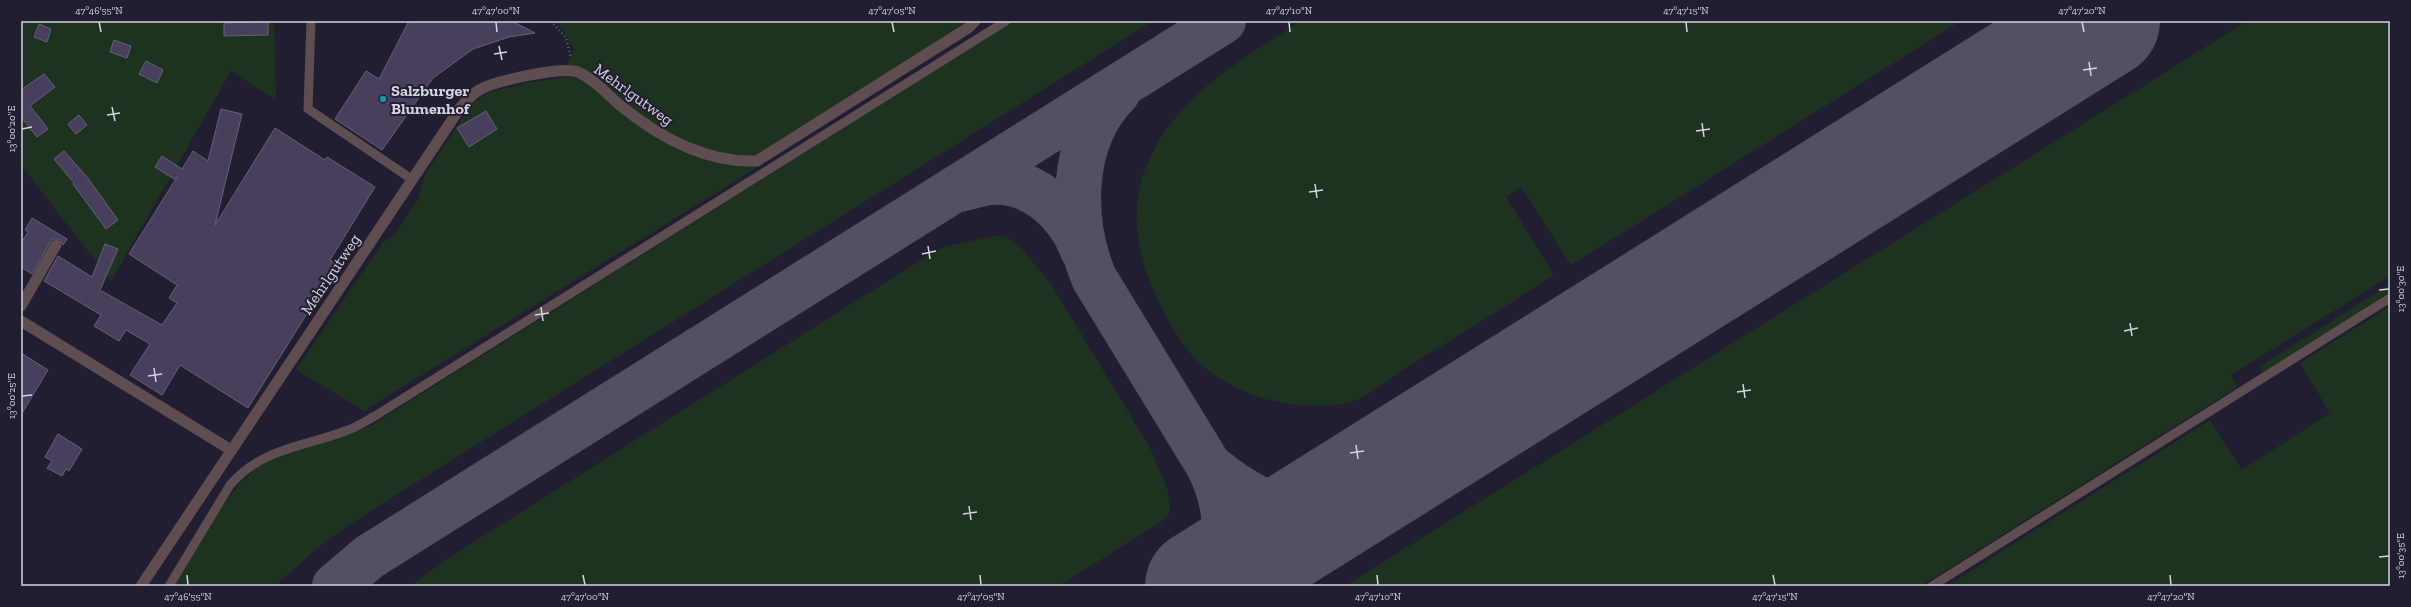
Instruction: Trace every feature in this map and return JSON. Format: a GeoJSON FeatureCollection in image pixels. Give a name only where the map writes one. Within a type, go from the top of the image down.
{"type":"FeatureCollection","features":[{"type":"Feature","properties":{"kind":"street"},"geometry":{"type":"LineString","coordinates":[[757,161],[968,28],[975,21]]}},
{"type":"Feature","properties":{"kind":"street","name":"Mehrlgutweg"},"geometry":{"type":"LineString","coordinates":[[141,586],[460,108],[469,97],[481,89],[516,77],[553,72],[577,72],[631,114],[668,138],[727,160],[757,161]]}},
{"type":"Feature","properties":{"kind":"street"},"geometry":{"type":"LineString","coordinates":[[21,306],[56,245]]}},
{"type":"Feature","properties":{"kind":"street"},"geometry":{"type":"LineString","coordinates":[[21,321],[231,450]]}},
{"type":"Feature","properties":{"kind":"lane"},"geometry":{"type":"LineString","coordinates":[[311,21],[308,109],[413,180]]}},
{"type":"Feature","properties":{"kind":"lane"},"geometry":{"type":"LineString","coordinates":[[169,586],[230,485],[240,474],[257,462],[277,451],[349,430],[375,416],[1006,21]]}},
{"type":"Feature","properties":{"kind":"lane"},"geometry":{"type":"LineString","coordinates":[[757,161],[766,171]]}},
{"type":"Feature","properties":{"kind":"lane"},"geometry":{"type":"LineString","coordinates":[[1932,586],[2390,298]]}},
{"type":"Feature","properties":{"kind":"path"},"geometry":{"type":"LineString","coordinates":[[551,21],[566,38],[577,72]]}},
{"type":"Feature","properties":{"kind":"green space"},"geometry":{"type":"Polygon","coordinates":[[[21,21],[274,21],[276,100],[231,71],[111,281],[21,165],[21,21]]]}},
{"type":"Feature","properties":{"kind":"green space"},"geometry":{"type":"Polygon","coordinates":[[[557,21],[969,21],[757,156],[756,168],[364,411],[296,370],[383,242],[394,235],[418,199],[424,176],[472,104],[487,93],[530,82],[562,78],[574,49],[557,21]]]}},
{"type":"Feature","properties":{"kind":"green space"},"geometry":{"type":"Polygon","coordinates":[[[1014,21],[1153,21],[347,526],[315,550],[275,586],[174,586],[203,536],[227,500],[253,471],[266,462],[292,451],[344,436],[370,426],[1014,21]]]}},
{"type":"Feature","properties":{"kind":"green space"},"geometry":{"type":"Polygon","coordinates":[[[1301,21],[1961,21],[1571,265],[1521,187],[1506,197],[1554,275],[1409,366],[1366,395],[1346,404],[1318,406],[1286,403],[1251,394],[1219,378],[1194,358],[1176,334],[1154,290],[1141,254],[1137,216],[1138,198],[1142,179],[1149,160],[1161,137],[1177,116],[1214,80],[1257,49],[1301,21]]]}},
{"type":"Feature","properties":{"kind":"green space"},"geometry":{"type":"Polygon","coordinates":[[[2247,21],[2390,21],[2390,276],[2231,375],[2237,387],[1921,586],[1345,586],[2247,21]]]}},
{"type":"Feature","properties":{"kind":"green space"},"geometry":{"type":"Polygon","coordinates":[[[994,236],[1004,236],[1017,243],[1051,284],[1150,448],[1168,491],[1170,510],[1167,518],[1059,586],[410,586],[453,555],[934,252],[948,246],[994,236]]]}},
{"type":"Feature","properties":{"kind":"green space"},"geometry":{"type":"Polygon","coordinates":[[[2390,284],[2390,293],[2263,374],[2259,367],[2390,284]]]}},
{"type":"Feature","properties":{"kind":"green space"},"geometry":{"type":"Polygon","coordinates":[[[2390,306],[2390,586],[1947,586],[2210,420],[2242,470],[2330,413],[2300,363],[2390,306]]]}},
{"type":"Feature","properties":{"kind":"building"},"geometry":{"type":"Polygon","coordinates":[[[268,21],[268,35],[224,36],[224,23],[268,21]]]}},
{"type":"Feature","properties":{"kind":"building","name":"Salzburger Blumenhof"},"geometry":{"type":"Polygon","coordinates":[[[409,21],[512,21],[535,33],[509,37],[473,49],[433,78],[382,150],[335,119],[366,71],[379,79],[409,21]]]}},
{"type":"Feature","properties":{"kind":"building"},"geometry":{"type":"Polygon","coordinates":[[[39,24],[51,29],[47,42],[34,37],[39,24]]]}},
{"type":"Feature","properties":{"kind":"building"},"geometry":{"type":"Polygon","coordinates":[[[114,40],[131,46],[127,58],[110,52],[114,40]]]}},
{"type":"Feature","properties":{"kind":"building"},"geometry":{"type":"Polygon","coordinates":[[[146,61],[163,70],[157,83],[139,74],[146,61]]]}},
{"type":"Feature","properties":{"kind":"building"},"geometry":{"type":"Polygon","coordinates":[[[44,74],[55,87],[30,106],[48,129],[37,137],[21,117],[21,90],[44,74]]]}},
{"type":"Feature","properties":{"kind":"building"},"geometry":{"type":"Polygon","coordinates":[[[221,109],[242,114],[215,225],[275,128],[325,160],[327,157],[375,187],[330,260],[338,264],[248,408],[180,365],[162,395],[130,375],[150,344],[126,330],[119,341],[94,326],[101,315],[44,281],[58,256],[92,277],[105,244],[118,249],[100,290],[162,325],[177,303],[169,298],[177,285],[129,254],[177,177],[174,179],[155,167],[162,156],[182,169],[193,151],[208,161],[221,109]]]}},
{"type":"Feature","properties":{"kind":"building"},"geometry":{"type":"Polygon","coordinates":[[[486,111],[497,129],[469,147],[457,128],[486,111]]]}},
{"type":"Feature","properties":{"kind":"building"},"geometry":{"type":"Polygon","coordinates":[[[79,115],[87,125],[76,134],[68,124],[79,115]]]}},
{"type":"Feature","properties":{"kind":"building"},"geometry":{"type":"Polygon","coordinates":[[[64,151],[87,177],[118,220],[106,229],[73,184],[74,183],[54,159],[64,151]]]}},
{"type":"Feature","properties":{"kind":"building"},"geometry":{"type":"Polygon","coordinates":[[[32,218],[67,239],[63,245],[59,239],[52,239],[32,274],[21,267],[21,243],[28,232],[25,230],[32,218]]]}},
{"type":"Feature","properties":{"kind":"building"},"geometry":{"type":"Polygon","coordinates":[[[21,353],[48,370],[21,415],[21,353]]]}},
{"type":"Feature","properties":{"kind":"building"},"geometry":{"type":"Polygon","coordinates":[[[58,434],[82,449],[69,471],[66,469],[62,476],[47,468],[52,461],[45,457],[58,434]]]}},
{"type":"Feature","properties":{"kind":"taxiway"},"geometry":{"type":"LineString","coordinates":[[335,586],[369,557],[1223,21]]}},
{"type":"Feature","properties":{"kind":"taxiway"},"geometry":{"type":"LineString","coordinates":[[1117,93],[1102,112],[1090,134],[1083,157],[1079,181],[1078,206],[1081,231],[1086,255],[1094,278],[1209,466],[1216,483],[1224,513],[1224,526],[1218,553],[1204,585]]}},
{"type":"Feature","properties":{"kind":"taxiway"},"geometry":{"type":"LineString","coordinates":[[960,189],[990,182],[1006,182],[1035,192],[1059,211],[1069,223],[1083,250]]}},
{"type":"Feature","properties":{"kind":"taxiway"},"geometry":{"type":"LineString","coordinates":[[1209,466],[1246,492],[1273,505],[1288,508],[1303,508],[1318,506],[1347,496]]}},
{"type":"Feature","properties":{"kind":"runway"},"geometry":{"type":"LineString","coordinates":[[1202,586],[2103,21]]}},
{"type":"Feature","properties":{"kind":"place","name":"Salzburger Blumenhof"},"geometry":{"type":"Point","coordinates":[383,99]}}]}
